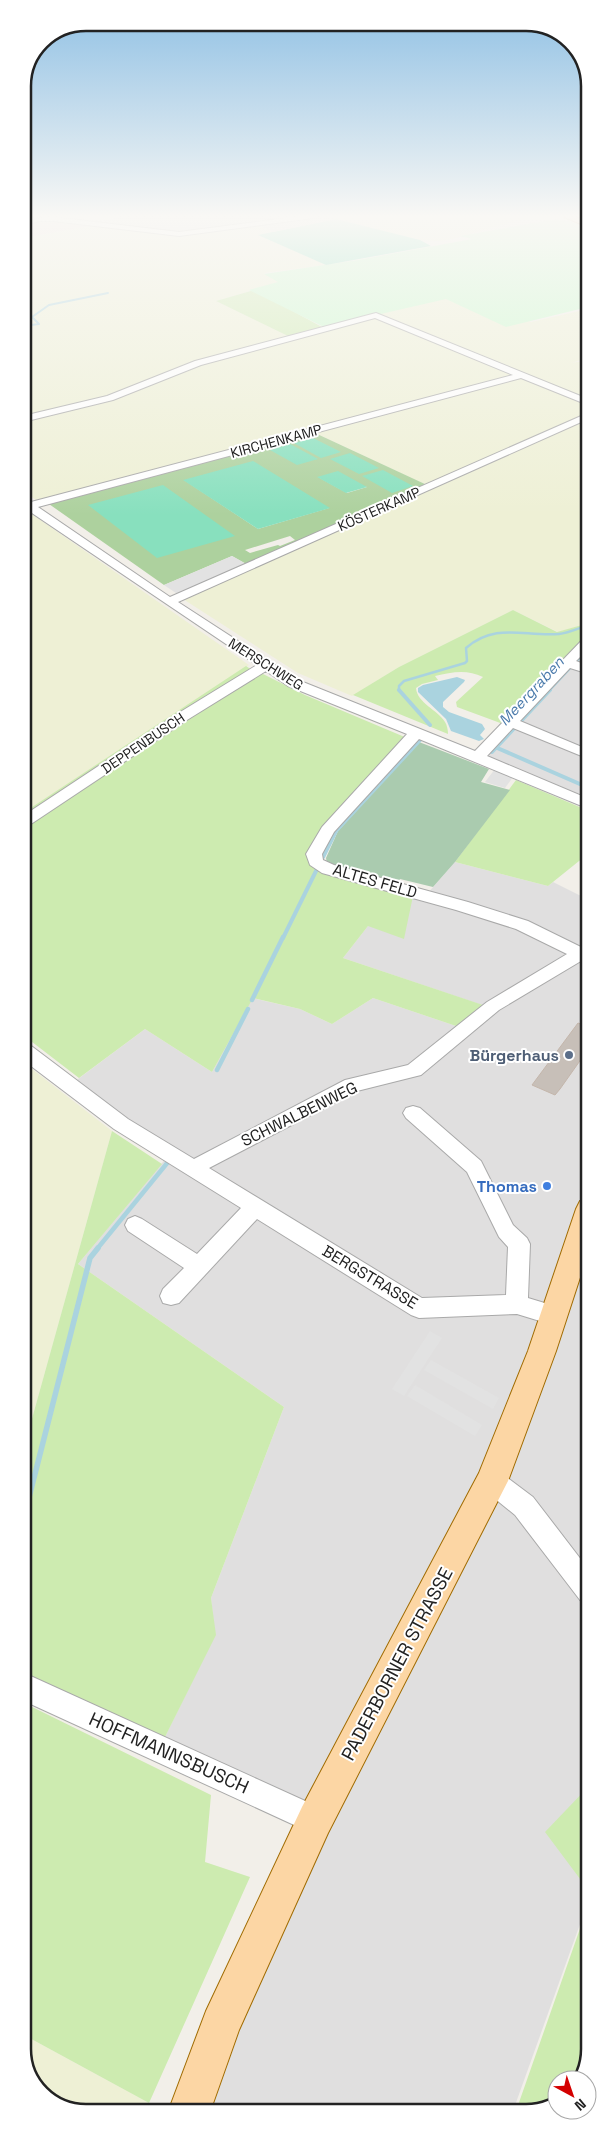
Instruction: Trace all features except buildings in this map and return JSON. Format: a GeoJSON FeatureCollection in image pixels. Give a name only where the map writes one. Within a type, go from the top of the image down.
{"type":"FeatureCollection","features":[{"type":"Feature","properties":{"kind":"main road","name":"PADERBORNER STRASSE"},"geometry":{"type":"LineString","coordinates":[[192,2104],[220,2025],[315,1820],[492,1481],[522,1404],[553,1315],[581,1259]]}},
{"type":"Feature","properties":{"kind":"street"},"geometry":{"type":"LineString","coordinates":[[31,417],[110,398],[198,363],[374,316]]}},
{"type":"Feature","properties":{"kind":"street"},"geometry":{"type":"LineString","coordinates":[[378,316],[581,399]]}},
{"type":"Feature","properties":{"kind":"street","name":"KIRCHENKAMP"},"geometry":{"type":"LineString","coordinates":[[31,503],[522,375]]}},
{"type":"Feature","properties":{"kind":"street","name":"KÖSTERKAMP"},"geometry":{"type":"LineString","coordinates":[[169,602],[581,419]]}},
{"type":"Feature","properties":{"kind":"street","name":"MERSCHWEG"},"geometry":{"type":"LineString","coordinates":[[31,507],[293,684],[581,802]]}},
{"type":"Feature","properties":{"kind":"street"},"geometry":{"type":"LineString","coordinates":[[477,758],[581,649]]}},
{"type":"Feature","properties":{"kind":"street"},"geometry":{"type":"LineString","coordinates":[[568,663],[581,667]]}},
{"type":"Feature","properties":{"kind":"street","name":"DEPPENBUSCH"},"geometry":{"type":"LineString","coordinates":[[31,818],[182,717],[265,666]]}},
{"type":"Feature","properties":{"kind":"street"},"geometry":{"type":"LineString","coordinates":[[512,723],[581,752]]}},
{"type":"Feature","properties":{"kind":"street","name":"ALTES FELD"},"geometry":{"type":"LineString","coordinates":[[416,733],[327,830],[314,854],[316,862],[328,869],[462,906],[522,925],[581,954]]}},
{"type":"Feature","properties":{"kind":"street","name":"SCHWALBENWEG"},"geometry":{"type":"LineString","coordinates":[[196,1169],[204,1161],[352,1085],[414,1070],[493,1006],[581,958]]}},
{"type":"Feature","properties":{"kind":"street","name":"BERGSTRASSE"},"geometry":{"type":"LineString","coordinates":[[31,1056],[121,1124],[418,1308],[517,1304],[553,1315]]}},
{"type":"Feature","properties":{"kind":"street"},"geometry":{"type":"LineString","coordinates":[[413,1113],[474,1167],[506,1231],[519,1244],[517,1304]]}},
{"type":"Feature","properties":{"kind":"street"},"geometry":{"type":"LineString","coordinates":[[171,1296],[255,1207]]}},
{"type":"Feature","properties":{"kind":"street"},"geometry":{"type":"LineString","coordinates":[[134,1225],[198,1266]]}},
{"type":"Feature","properties":{"kind":"street"},"geometry":{"type":"LineString","coordinates":[[492,1481],[524,1506],[581,1581]]}},
{"type":"Feature","properties":{"kind":"street","name":"HOFFMANNSBUSCH"},"geometry":{"type":"LineString","coordinates":[[31,1690],[315,1820]]}},
{"type":"Feature","properties":{"kind":"shaded area"},"geometry":{"type":"Polygon","coordinates":[[[232,556],[248,565],[179,595],[164,585],[232,556]]]}},
{"type":"Feature","properties":{"kind":"shaded area"},"geometry":{"type":"Polygon","coordinates":[[[581,657],[581,795],[487,756],[581,657]]]}},
{"type":"Feature","properties":{"kind":"shaded area"},"geometry":{"type":"Polygon","coordinates":[[[495,769],[513,777],[505,788],[485,782],[495,769]]]}},
{"type":"Feature","properties":{"kind":"shaded area"},"geometry":{"type":"Polygon","coordinates":[[[455,862],[548,886],[553,882],[581,896],[581,1921],[516,2104],[214,2104],[252,1996],[331,1821],[163,1741],[215,1635],[211,1598],[284,1407],[78,1264],[172,1151],[74,1082],[145,1029],[212,1072],[252,998],[300,1009],[332,1024],[373,998],[456,1026],[482,1005],[343,958],[368,926],[414,891],[427,894],[455,862]]]}},
{"type":"Feature","properties":{"kind":"shaded area"},"geometry":{"type":"Polygon","coordinates":[[[430,1331],[442,1338],[404,1396],[392,1389],[430,1331]]]}},
{"type":"Feature","properties":{"kind":"shaded area"},"geometry":{"type":"Polygon","coordinates":[[[431,1360],[499,1398],[493,1409],[424,1370],[431,1360]]]}},
{"type":"Feature","properties":{"kind":"shaded area"},"geometry":{"type":"Polygon","coordinates":[[[415,1385],[482,1425],[475,1436],[407,1396],[415,1385]]]}},
{"type":"Feature","properties":{"kind":"green space"},"geometry":{"type":"Polygon","coordinates":[[[31,316],[246,316],[290,337],[186,364],[109,397],[31,415],[31,316]]]}},
{"type":"Feature","properties":{"kind":"green space"},"geometry":{"type":"Polygon","coordinates":[[[246,316],[301,316],[322,327],[290,337],[246,316]]]}},
{"type":"Feature","properties":{"kind":"green space"},"geometry":{"type":"Polygon","coordinates":[[[301,316],[374,316],[324,327],[301,316]]]}},
{"type":"Feature","properties":{"kind":"green space"},"geometry":{"type":"Polygon","coordinates":[[[373,316],[517,316],[531,322],[559,316],[581,316],[581,360],[571,363],[581,361],[581,398],[413,330],[519,375],[39,502],[31,496],[31,418],[91,405],[191,366],[373,316]]]}},
{"type":"Feature","properties":{"kind":"green space"},"geometry":{"type":"Polygon","coordinates":[[[482,316],[553,316],[506,327],[482,316]]]}},
{"type":"Feature","properties":{"kind":"green space"},"geometry":{"type":"Polygon","coordinates":[[[525,377],[581,400],[581,625],[558,632],[513,610],[399,667],[352,696],[298,673],[183,599],[433,488],[315,433],[525,377]]]}},
{"type":"Feature","properties":{"kind":"green space"},"geometry":{"type":"Polygon","coordinates":[[[315,433],[427,485],[248,565],[232,556],[164,585],[49,504],[315,433]],[[318,477],[347,493],[367,487],[318,477]],[[184,480],[258,529],[329,508],[184,480]],[[290,536],[245,550],[250,553],[280,546],[295,540],[290,536]]]}},
{"type":"Feature","properties":{"kind":"green space"},"geometry":{"type":"Polygon","coordinates":[[[313,438],[341,452],[321,458],[294,443],[313,438]]]}},
{"type":"Feature","properties":{"kind":"green space"},"geometry":{"type":"Polygon","coordinates":[[[290,444],[318,459],[297,465],[270,450],[290,444]]]}},
{"type":"Feature","properties":{"kind":"green space"},"geometry":{"type":"Polygon","coordinates":[[[350,453],[379,468],[359,474],[330,459],[350,453]]]}},
{"type":"Feature","properties":{"kind":"green space"},"geometry":{"type":"Polygon","coordinates":[[[253,461],[330,508],[258,529],[183,480],[253,461]]]}},
{"type":"Feature","properties":{"kind":"green space"},"geometry":{"type":"Polygon","coordinates":[[[383,470],[413,486],[392,493],[362,476],[383,470]]]}},
{"type":"Feature","properties":{"kind":"green space"},"geometry":{"type":"Polygon","coordinates":[[[338,471],[367,487],[346,493],[317,477],[338,471]]]}},
{"type":"Feature","properties":{"kind":"green space"},"geometry":{"type":"Polygon","coordinates":[[[163,485],[235,536],[157,558],[88,505],[163,485]]]}},
{"type":"Feature","properties":{"kind":"green space"},"geometry":{"type":"Polygon","coordinates":[[[31,514],[249,665],[31,808],[31,514]]]}},
{"type":"Feature","properties":{"kind":"green space"},"geometry":{"type":"Polygon","coordinates":[[[513,610],[557,632],[581,625],[581,643],[503,724],[457,707],[456,702],[483,677],[477,674],[453,672],[435,676],[438,680],[422,684],[416,688],[420,698],[445,722],[448,734],[353,695],[399,667],[513,610]]]}},
{"type":"Feature","properties":{"kind":"green space"},"geometry":{"type":"Polygon","coordinates":[[[246,666],[252,670],[31,815],[31,808],[246,666]]]}},
{"type":"Feature","properties":{"kind":"green space"},"geometry":{"type":"Polygon","coordinates":[[[263,674],[305,695],[407,738],[360,789],[313,865],[413,896],[404,939],[368,926],[343,958],[483,1005],[456,1026],[373,998],[332,1024],[300,1009],[253,998],[212,1072],[145,1029],[79,1078],[31,1041],[31,824],[255,675],[263,674]]]}},
{"type":"Feature","properties":{"kind":"green space"},"geometry":{"type":"Polygon","coordinates":[[[419,742],[489,769],[481,782],[510,790],[455,862],[433,887],[400,879],[395,886],[327,864],[326,858],[338,831],[419,742]]]}},
{"type":"Feature","properties":{"kind":"green space"},"geometry":{"type":"Polygon","coordinates":[[[516,780],[581,808],[581,859],[548,886],[455,862],[516,780]]]}},
{"type":"Feature","properties":{"kind":"green space"},"geometry":{"type":"Polygon","coordinates":[[[31,1068],[112,1131],[31,1422],[31,1068]]]}},
{"type":"Feature","properties":{"kind":"green space"},"geometry":{"type":"Polygon","coordinates":[[[112,1131],[162,1164],[78,1264],[284,1407],[211,1598],[216,1635],[163,1741],[31,1681],[31,1422],[112,1131]]]}},
{"type":"Feature","properties":{"kind":"green space"},"geometry":{"type":"Polygon","coordinates":[[[31,1706],[211,1795],[205,1862],[250,1877],[149,2103],[31,2039],[31,1706]]]}},
{"type":"Feature","properties":{"kind":"green space"},"geometry":{"type":"Polygon","coordinates":[[[581,1794],[581,1880],[545,1832],[581,1794]]]}},
{"type":"Feature","properties":{"kind":"green space"},"geometry":{"type":"Polygon","coordinates":[[[581,1926],[581,2049],[578,2066],[576,2070],[547,2070],[547,2100],[518,2104],[581,1926]]]}},
{"type":"Feature","properties":{"kind":"green space"},"geometry":{"type":"Polygon","coordinates":[[[31,2039],[149,2103],[83,2104],[65,2100],[50,2090],[39,2076],[32,2060],[31,2039]]]}},
{"type":"Feature","properties":{"kind":"water"},"geometry":{"type":"Polygon","coordinates":[[[457,677],[465,680],[443,702],[443,707],[449,712],[482,724],[485,729],[480,735],[484,739],[479,741],[451,731],[446,719],[418,692],[418,688],[423,685],[457,677]]]}},
{"type":"Feature","properties":{"kind":"waterway"},"geometry":{"type":"LineString","coordinates":[[31,325],[39,324],[32,317],[34,316]]}},
{"type":"Feature","properties":{"kind":"waterway"},"geometry":{"type":"LineString","coordinates":[[399,690],[399,686],[404,681],[465,663],[467,661],[466,648],[488,635],[511,632],[559,634],[581,628]]}},
{"type":"Feature","properties":{"kind":"waterway","name":"Meergraben"},"geometry":{"type":"LineString","coordinates":[[549,691],[581,657]]}},
{"type":"Feature","properties":{"kind":"waterway"},"geometry":{"type":"LineString","coordinates":[[399,690],[430,725]]}},
{"type":"Feature","properties":{"kind":"waterway","name":"Meergraben"},"geometry":{"type":"LineString","coordinates":[[496,748],[550,690]]}},
{"type":"Feature","properties":{"kind":"waterway"},"geometry":{"type":"LineString","coordinates":[[323,857],[336,831],[421,739]]}},
{"type":"Feature","properties":{"kind":"waterway","name":"Meergraben"},"geometry":{"type":"LineString","coordinates":[[492,752],[496,748]]}},
{"type":"Feature","properties":{"kind":"waterway"},"geometry":{"type":"LineString","coordinates":[[496,748],[581,785]]}},
{"type":"Feature","properties":{"kind":"waterway"},"geometry":{"type":"LineString","coordinates":[[283,938],[317,869]]}},
{"type":"Feature","properties":{"kind":"waterway"},"geometry":{"type":"LineString","coordinates":[[252,1000],[283,937]]}},
{"type":"Feature","properties":{"kind":"waterway"},"geometry":{"type":"LineString","coordinates":[[217,1070],[248,1009]]}},
{"type":"Feature","properties":{"kind":"waterway"},"geometry":{"type":"LineString","coordinates":[[97,1249],[168,1162]]}},
{"type":"Feature","properties":{"kind":"waterway"},"geometry":{"type":"LineString","coordinates":[[31,1490],[90,1258],[98,1248]]}},
{"type":"Feature","properties":{"kind":"place","name":"Bürgerhaus"},"geometry":{"type":"Point","coordinates":[569,1055]}},
{"type":"Feature","properties":{"kind":"place","name":"Thomas"},"geometry":{"type":"Point","coordinates":[547,1186]}}]}
